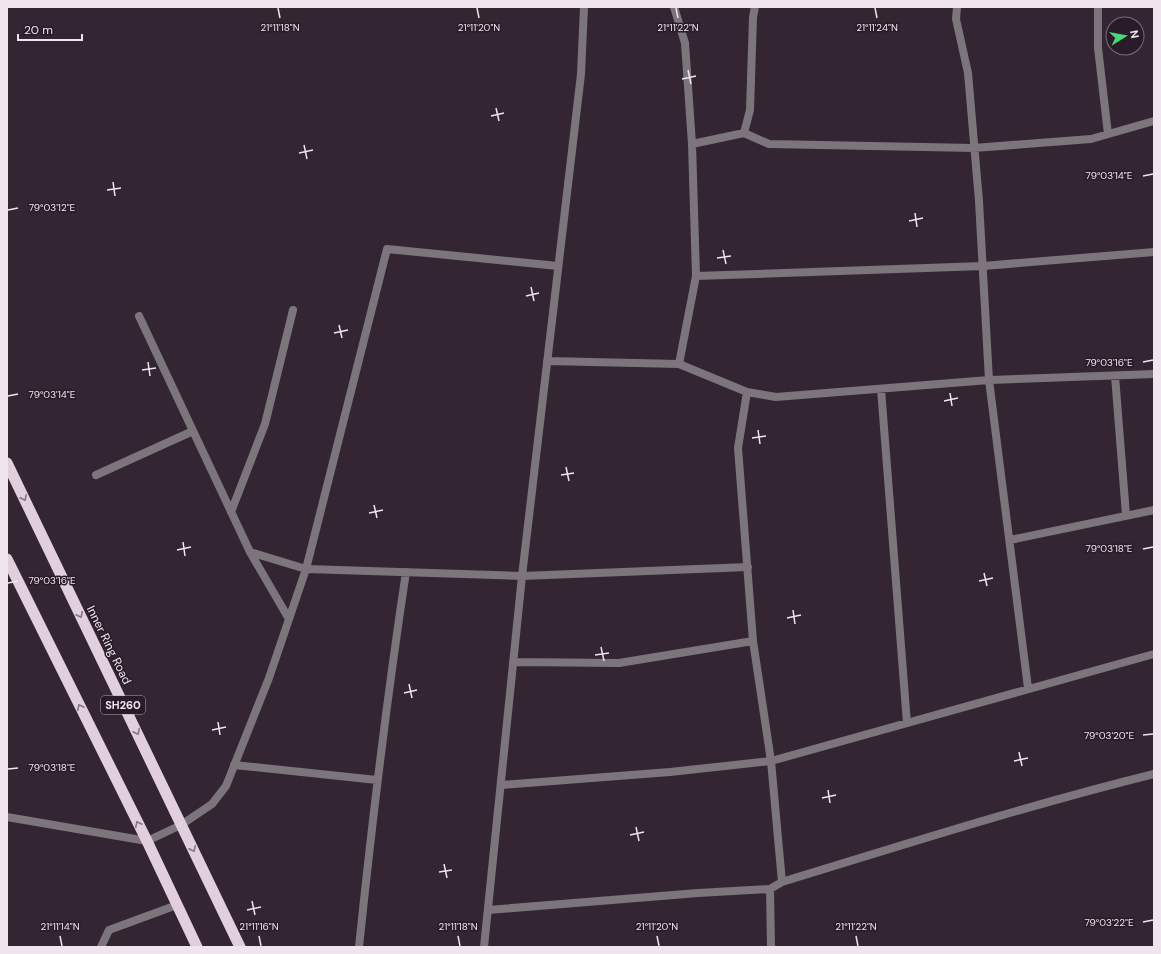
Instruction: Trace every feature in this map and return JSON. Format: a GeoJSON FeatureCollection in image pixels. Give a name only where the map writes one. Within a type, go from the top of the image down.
{"type":"FeatureCollection","features":[{"type":"Feature","properties":{"kind":"highway","name":"Inner Ring Road"},"geometry":{"type":"LineString","coordinates":[[7,462],[240,947]]}},
{"type":"Feature","properties":{"kind":"highway","name":"SH260"},"geometry":{"type":"LineString","coordinates":[[7,560],[147,841],[197,947]]}},
{"type":"Feature","properties":{"kind":"street"},"geometry":{"type":"LineString","coordinates":[[484,947],[522,576],[546,361],[581,74],[584,7]]}},
{"type":"Feature","properties":{"kind":"street"},"geometry":{"type":"LineString","coordinates":[[674,7],[685,43],[692,144],[696,276],[679,364]]}},
{"type":"Feature","properties":{"kind":"street"},"geometry":{"type":"LineString","coordinates":[[744,133],[750,110],[753,17],[755,7]]}},
{"type":"Feature","properties":{"kind":"street"},"geometry":{"type":"LineString","coordinates":[[957,7],[956,19],[968,73],[989,380],[1028,688]]}},
{"type":"Feature","properties":{"kind":"street"},"geometry":{"type":"LineString","coordinates":[[1098,7],[1098,48],[1108,134]]}},
{"type":"Feature","properties":{"kind":"street"},"geometry":{"type":"LineString","coordinates":[[692,144],[744,133],[769,144],[974,148],[1091,139],[1154,121]]}},
{"type":"Feature","properties":{"kind":"street"},"geometry":{"type":"LineString","coordinates":[[7,817],[147,841],[181,824],[212,804],[226,786],[269,678],[306,569],[387,249],[558,266]]}},
{"type":"Feature","properties":{"kind":"street"},"geometry":{"type":"LineString","coordinates":[[696,276],[982,266],[1154,252]]}},
{"type":"Feature","properties":{"kind":"street"},"geometry":{"type":"LineString","coordinates":[[230,512],[265,424],[293,310]]}},
{"type":"Feature","properties":{"kind":"street"},"geometry":{"type":"LineString","coordinates":[[139,316],[230,512],[250,552],[289,619]]}},
{"type":"Feature","properties":{"kind":"street"},"geometry":{"type":"LineString","coordinates":[[546,361],[679,364],[747,392],[776,397],[989,380],[1154,374]]}},
{"type":"Feature","properties":{"kind":"street"},"geometry":{"type":"LineString","coordinates":[[1115,376],[1126,515]]}},
{"type":"Feature","properties":{"kind":"street"},"geometry":{"type":"LineString","coordinates":[[881,389],[907,723]]}},
{"type":"Feature","properties":{"kind":"street"},"geometry":{"type":"LineString","coordinates":[[747,392],[738,448],[754,641],[771,761],[782,882]]}},
{"type":"Feature","properties":{"kind":"street"},"geometry":{"type":"LineString","coordinates":[[96,475],[193,431]]}},
{"type":"Feature","properties":{"kind":"street"},"geometry":{"type":"LineString","coordinates":[[1010,540],[1154,510]]}},
{"type":"Feature","properties":{"kind":"street"},"geometry":{"type":"LineString","coordinates":[[250,552],[306,569],[522,576],[748,567]]}},
{"type":"Feature","properties":{"kind":"street"},"geometry":{"type":"LineString","coordinates":[[359,947],[377,780],[406,572]]}},
{"type":"Feature","properties":{"kind":"street"},"geometry":{"type":"LineString","coordinates":[[513,662],[619,663],[754,641]]}},
{"type":"Feature","properties":{"kind":"street"},"geometry":{"type":"LineString","coordinates":[[501,785],[670,772],[771,761],[1154,654]]}},
{"type":"Feature","properties":{"kind":"street"},"geometry":{"type":"LineString","coordinates":[[234,765],[377,780]]}},
{"type":"Feature","properties":{"kind":"street"},"geometry":{"type":"LineString","coordinates":[[488,910],[698,893],[770,889],[782,882],[968,825],[1112,784],[1154,774]]}},
{"type":"Feature","properties":{"kind":"street"},"geometry":{"type":"LineString","coordinates":[[770,889],[771,947]]}},
{"type":"Feature","properties":{"kind":"street"},"geometry":{"type":"LineString","coordinates":[[101,947],[109,930],[177,905]]}}]}
